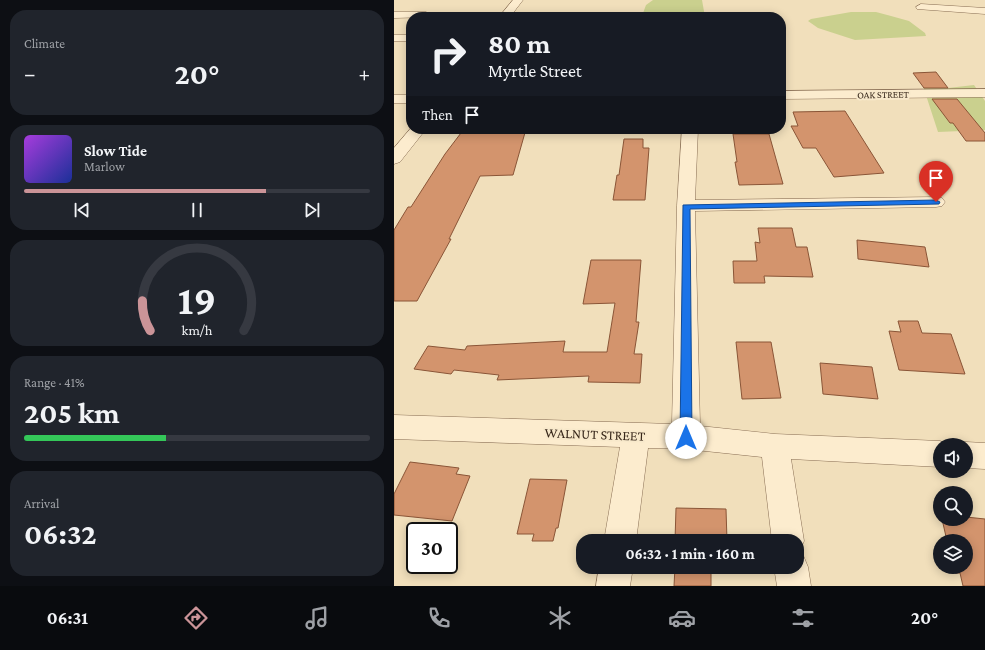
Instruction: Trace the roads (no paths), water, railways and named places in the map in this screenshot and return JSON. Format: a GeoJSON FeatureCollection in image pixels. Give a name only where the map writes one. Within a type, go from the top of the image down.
{"type":"FeatureCollection","features":[{"type":"Feature","properties":{"kind":"street"},"geometry":{"type":"LineString","coordinates":[[508,12],[518,0]]}},
{"type":"Feature","properties":{"kind":"street"},"geometry":{"type":"LineString","coordinates":[[921,8],[985,11]]}},
{"type":"Feature","properties":{"kind":"street"},"geometry":{"type":"LineString","coordinates":[[394,15],[406,15]]}},
{"type":"Feature","properties":{"kind":"street"},"geometry":{"type":"LineString","coordinates":[[394,38],[406,38]]}},
{"type":"Feature","properties":{"kind":"street","name":"OAK STREET"},"geometry":{"type":"LineString","coordinates":[[786,95],[985,93]]}},
{"type":"Feature","properties":{"kind":"street"},"geometry":{"type":"LineString","coordinates":[[394,99],[406,99]]}},
{"type":"Feature","properties":{"kind":"street"},"geometry":{"type":"LineString","coordinates":[[394,159],[414,134]]}},
{"type":"Feature","properties":{"kind":"street"},"geometry":{"type":"LineString","coordinates":[[686,438],[686,206],[690,134]]}},
{"type":"Feature","properties":{"kind":"street"},"geometry":{"type":"LineString","coordinates":[[686,206],[936,202]]}},
{"type":"Feature","properties":{"kind":"street","name":"WALNUT STREET"},"geometry":{"type":"LineString","coordinates":[[394,427],[686,438],[775,446],[933,454]]}},
{"type":"Feature","properties":{"kind":"street"},"geometry":{"type":"LineString","coordinates":[[621,534],[636,436]]}},
{"type":"Feature","properties":{"kind":"street"},"geometry":{"type":"LineString","coordinates":[[775,446],[787,534]]}},
{"type":"Feature","properties":{"kind":"street"},"geometry":{"type":"LineString","coordinates":[[973,456],[985,456]]}},
{"type":"Feature","properties":{"kind":"street"},"geometry":{"type":"LineString","coordinates":[[613,586],[615,574]]}},
{"type":"Feature","properties":{"kind":"street"},"geometry":{"type":"LineString","coordinates":[[792,574],[794,586]]}}]}
